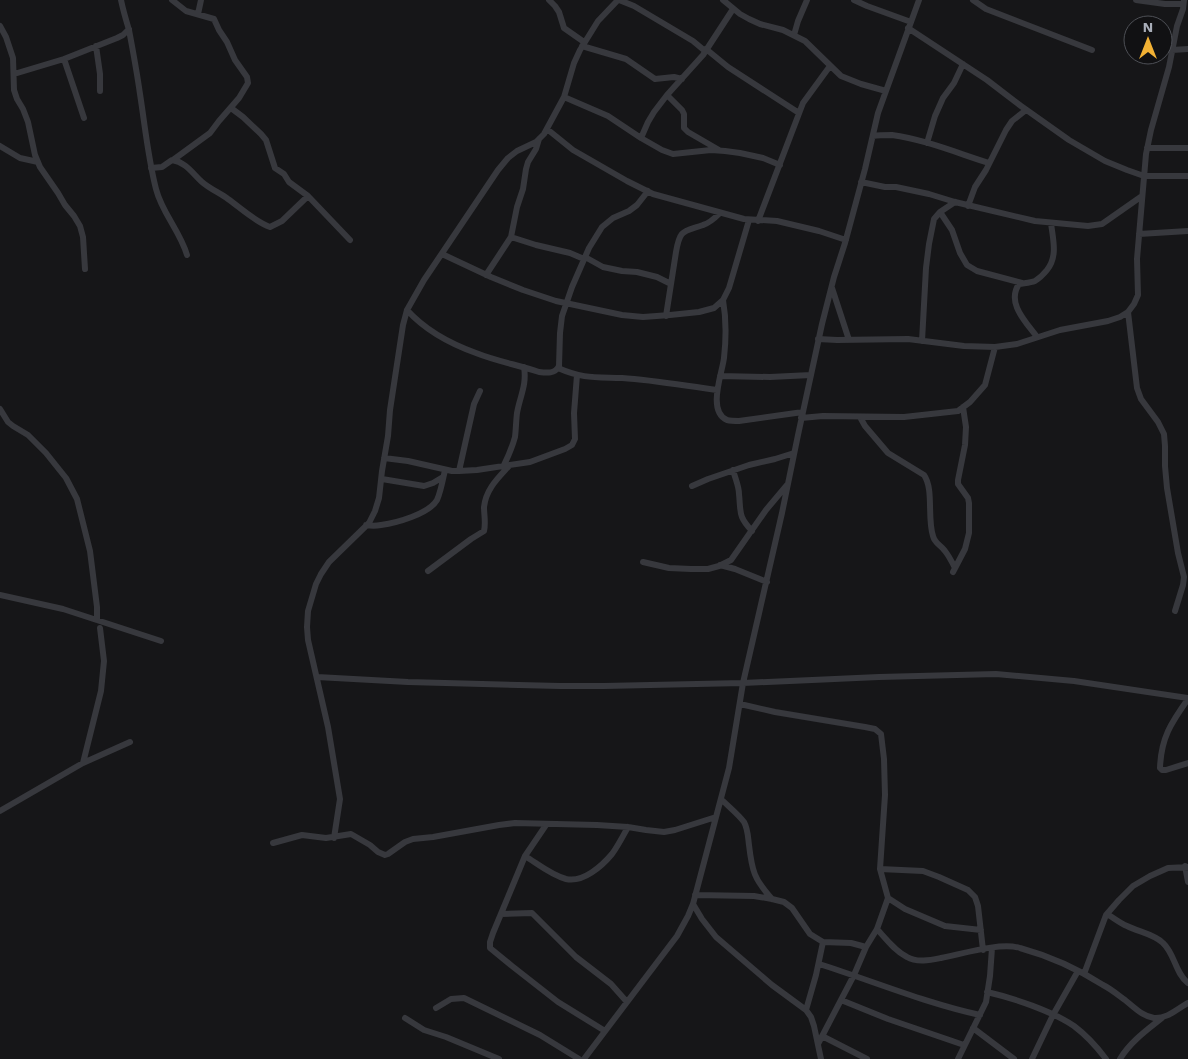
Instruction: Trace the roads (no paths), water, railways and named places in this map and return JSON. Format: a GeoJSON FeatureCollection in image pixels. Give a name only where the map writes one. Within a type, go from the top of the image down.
{"type":"FeatureCollection","features":[{"type":"Feature","properties":{"kind":"street"},"geometry":{"type":"LineString","coordinates":[[120,0],[128,29],[156,190],[162,207],[179,235],[187,255]]}},
{"type":"Feature","properties":{"kind":"street"},"geometry":{"type":"LineString","coordinates":[[151,168],[162,167],[210,133],[231,108],[247,86],[248,81],[214,19],[186,11],[172,0]]}},
{"type":"Feature","properties":{"kind":"street"},"geometry":{"type":"LineString","coordinates":[[198,14],[201,0]]}},
{"type":"Feature","properties":{"kind":"street"},"geometry":{"type":"LineString","coordinates":[[549,0],[559,12],[564,28],[583,44],[626,59],[655,79],[674,77],[682,79]]}},
{"type":"Feature","properties":{"kind":"street"},"geometry":{"type":"LineString","coordinates":[[334,838],[340,799],[330,734],[308,640],[308,611],[321,574],[329,562],[369,523],[380,498],[390,410],[403,325],[407,310],[424,280],[498,170],[517,151],[536,142],[547,129],[564,97],[574,63],[583,44],[598,21],[618,0],[634,6],[682,35],[799,113]]}},
{"type":"Feature","properties":{"kind":"street"},"geometry":{"type":"LineString","coordinates":[[794,35],[808,0]]}},
{"type":"Feature","properties":{"kind":"street"},"geometry":{"type":"LineString","coordinates":[[854,0],[910,25],[1069,140],[1105,160],[1144,176],[1188,176]]}},
{"type":"Feature","properties":{"kind":"street"},"geometry":{"type":"LineString","coordinates":[[584,1059],[677,936],[693,904],[729,768],[744,683],[818,339],[831,287],[846,240],[878,113],[919,0]]}},
{"type":"Feature","properties":{"kind":"street"},"geometry":{"type":"LineString","coordinates":[[973,0],[986,9],[1092,50]]}},
{"type":"Feature","properties":{"kind":"street"},"geometry":{"type":"LineString","coordinates":[[1136,0],[1165,4],[1184,2],[1173,45]]}},
{"type":"Feature","properties":{"kind":"street"},"geometry":{"type":"LineString","coordinates":[[641,138],[651,117],[667,95],[706,50],[729,4],[749,19],[783,30],[805,42],[841,76],[886,91]]}},
{"type":"Feature","properties":{"kind":"street"},"geometry":{"type":"LineString","coordinates":[[0,26],[13,58],[14,90],[28,122],[31,142],[38,162],[80,226],[83,237],[85,269]]}},
{"type":"Feature","properties":{"kind":"street"},"geometry":{"type":"LineString","coordinates":[[14,74],[117,38],[128,29]]}},
{"type":"Feature","properties":{"kind":"street"},"geometry":{"type":"LineString","coordinates":[[96,46],[100,74],[100,91]]}},
{"type":"Feature","properties":{"kind":"street"},"geometry":{"type":"LineString","coordinates":[[1173,50],[1188,49]]}},
{"type":"Feature","properties":{"kind":"street"},"geometry":{"type":"LineString","coordinates":[[64,58],[84,118]]}},
{"type":"Feature","properties":{"kind":"street"},"geometry":{"type":"LineString","coordinates":[[927,144],[935,116],[943,98],[954,84],[964,64]]}},
{"type":"Feature","properties":{"kind":"street"},"geometry":{"type":"LineString","coordinates":[[818,339],[908,339],[964,346],[995,347],[1017,344],[1060,330],[1108,321],[1128,312],[1138,295],[1137,259],[1147,148],[1169,65]]}},
{"type":"Feature","properties":{"kind":"street"},"geometry":{"type":"LineString","coordinates":[[758,221],[803,103],[830,66]]}},
{"type":"Feature","properties":{"kind":"street"},"geometry":{"type":"LineString","coordinates":[[667,95],[682,110],[684,114],[684,128],[721,150]]}},
{"type":"Feature","properties":{"kind":"street"},"geometry":{"type":"LineString","coordinates":[[564,97],[608,116],[641,138],[673,154],[721,150],[740,152],[780,165]]}},
{"type":"Feature","properties":{"kind":"street"},"geometry":{"type":"LineString","coordinates":[[231,108],[262,134],[266,140],[275,168],[284,174],[289,182],[308,196],[350,240]]}},
{"type":"Feature","properties":{"kind":"street"},"geometry":{"type":"LineString","coordinates":[[968,206],[975,187],[990,163],[998,143],[1012,121],[1026,110]]}},
{"type":"Feature","properties":{"kind":"street"},"geometry":{"type":"LineString","coordinates":[[547,129],[573,150],[648,192],[720,213],[749,220],[799,226],[846,240]]}},
{"type":"Feature","properties":{"kind":"street"},"geometry":{"type":"LineString","coordinates":[[873,136],[891,135],[990,163]]}},
{"type":"Feature","properties":{"kind":"street"},"geometry":{"type":"LineString","coordinates":[[486,275],[511,237],[528,162],[536,150],[539,139]]}},
{"type":"Feature","properties":{"kind":"street"},"geometry":{"type":"LineString","coordinates":[[0,146],[20,158],[38,162]]}},
{"type":"Feature","properties":{"kind":"street"},"geometry":{"type":"LineString","coordinates":[[1147,148],[1188,148]]}},
{"type":"Feature","properties":{"kind":"street"},"geometry":{"type":"LineString","coordinates":[[173,160],[190,169],[207,186],[264,225],[270,227],[282,221],[308,196]]}},
{"type":"Feature","properties":{"kind":"street"},"geometry":{"type":"LineString","coordinates":[[861,182],[929,194],[968,206],[1035,221],[1088,226],[1102,224],[1142,196]]}},
{"type":"Feature","properties":{"kind":"street"},"geometry":{"type":"LineString","coordinates":[[407,310],[413,317],[438,336],[476,353],[539,372],[553,372],[558,368],[562,316],[566,303],[596,234],[613,218],[637,205],[648,192]]}},
{"type":"Feature","properties":{"kind":"street"},"geometry":{"type":"LineString","coordinates":[[922,341],[924,287],[934,218],[954,202]]}},
{"type":"Feature","properties":{"kind":"street"},"geometry":{"type":"LineString","coordinates":[[940,212],[952,230],[960,253],[967,265],[977,271],[1024,283]]}},
{"type":"Feature","properties":{"kind":"street"},"geometry":{"type":"LineString","coordinates":[[666,316],[680,236],[684,231],[711,221],[720,213]]}},
{"type":"Feature","properties":{"kind":"street"},"geometry":{"type":"LineString","coordinates":[[442,254],[522,290],[566,303],[622,315],[643,317],[666,316],[714,308],[723,300],[729,288],[749,220]]}},
{"type":"Feature","properties":{"kind":"street"},"geometry":{"type":"LineString","coordinates":[[1037,337],[1020,314],[1015,302],[1016,288],[1018,284],[1032,282],[1041,278],[1050,266],[1054,250],[1051,223]]}},
{"type":"Feature","properties":{"kind":"street"},"geometry":{"type":"LineString","coordinates":[[1139,234],[1188,232]]}},
{"type":"Feature","properties":{"kind":"street"},"geometry":{"type":"LineString","coordinates":[[511,237],[570,253],[603,266],[657,277],[671,284]]}},
{"type":"Feature","properties":{"kind":"street"},"geometry":{"type":"LineString","coordinates":[[831,287],[850,340]]}},
{"type":"Feature","properties":{"kind":"street"},"geometry":{"type":"LineString","coordinates":[[723,300],[725,310],[724,358],[717,390],[717,406],[722,417],[729,421],[802,415],[904,417],[958,410],[977,396],[985,385],[995,347]]}},
{"type":"Feature","properties":{"kind":"street"},"geometry":{"type":"LineString","coordinates":[[1128,312],[1137,388],[1141,399],[1158,422],[1164,434],[1167,488],[1178,553],[1186,570],[1174,611]]}},
{"type":"Feature","properties":{"kind":"street"},"geometry":{"type":"LineString","coordinates":[[428,572],[484,531],[484,504],[489,490],[506,466],[515,436],[517,412],[525,384],[524,367]]}},
{"type":"Feature","properties":{"kind":"street"},"geometry":{"type":"LineString","coordinates":[[558,368],[577,375],[596,378],[622,378],[717,390]]}},
{"type":"Feature","properties":{"kind":"street"},"geometry":{"type":"LineString","coordinates":[[384,458],[408,461],[444,473],[530,462],[565,449],[572,445],[575,439],[574,413],[577,375]]}},
{"type":"Feature","properties":{"kind":"street"},"geometry":{"type":"LineString","coordinates":[[720,376],[770,377],[811,375]]}},
{"type":"Feature","properties":{"kind":"street"},"geometry":{"type":"LineString","coordinates":[[459,471],[474,404],[480,391]]}},
{"type":"Feature","properties":{"kind":"street"},"geometry":{"type":"LineString","coordinates":[[860,417],[864,426],[888,453],[924,475],[927,479],[932,535],[937,544],[944,549],[954,570],[965,549],[969,533],[968,498],[958,484],[966,436],[963,407]]}},
{"type":"Feature","properties":{"kind":"street"},"geometry":{"type":"LineString","coordinates":[[0,408],[12,426],[28,435],[46,453],[66,478],[78,499],[90,551],[97,620]]}},
{"type":"Feature","properties":{"kind":"street"},"geometry":{"type":"LineString","coordinates":[[692,486],[733,470],[794,453]]}},
{"type":"Feature","properties":{"kind":"street"},"geometry":{"type":"LineString","coordinates":[[733,470],[739,492],[741,517],[752,531]]}},
{"type":"Feature","properties":{"kind":"street"},"geometry":{"type":"LineString","coordinates":[[382,479],[424,486],[433,483],[444,473]]}},
{"type":"Feature","properties":{"kind":"street"},"geometry":{"type":"LineString","coordinates":[[366,526],[379,526],[398,521],[422,512],[431,506],[436,500],[444,473]]}},
{"type":"Feature","properties":{"kind":"street"},"geometry":{"type":"LineString","coordinates":[[642,562],[669,568],[691,570],[708,569],[730,560],[788,483]]}},
{"type":"Feature","properties":{"kind":"street"},"geometry":{"type":"LineString","coordinates":[[720,565],[767,582]]}},
{"type":"Feature","properties":{"kind":"street"},"geometry":{"type":"LineString","coordinates":[[0,595],[63,608],[161,641]]}},
{"type":"Feature","properties":{"kind":"street"},"geometry":{"type":"LineString","coordinates":[[83,762],[101,692],[104,661],[100,628]]}},
{"type":"Feature","properties":{"kind":"street"},"geometry":{"type":"LineString","coordinates":[[317,677],[381,681],[560,686],[641,686],[996,674],[1074,681],[1188,698],[1172,722],[1165,738],[1160,768],[1166,770],[1188,763]]}},
{"type":"Feature","properties":{"kind":"street"},"geometry":{"type":"LineString","coordinates":[[740,704],[775,712],[865,727],[876,730],[881,734],[885,795],[880,869],[888,898],[877,929],[866,947],[854,975],[818,1044]]}},
{"type":"Feature","properties":{"kind":"street"},"geometry":{"type":"LineString","coordinates":[[0,811],[83,762],[130,742]]}},
{"type":"Feature","properties":{"kind":"street"},"geometry":{"type":"LineString","coordinates":[[721,799],[744,822],[756,879],[762,889],[772,899]]}},
{"type":"Feature","properties":{"kind":"street"},"geometry":{"type":"LineString","coordinates":[[273,843],[302,835],[334,838],[351,834],[385,855],[413,839],[498,825],[578,824],[628,827],[664,832],[716,817]]}},
{"type":"Feature","properties":{"kind":"street"},"geometry":{"type":"LineString","coordinates":[[546,825],[525,856],[490,942],[490,948],[558,1002],[605,1031]]}},
{"type":"Feature","properties":{"kind":"street"},"geometry":{"type":"LineString","coordinates":[[525,856],[557,875],[576,880],[583,878],[604,862],[612,853],[628,827]]}},
{"type":"Feature","properties":{"kind":"street"},"geometry":{"type":"LineString","coordinates":[[1032,1059],[1053,1015],[1081,972],[1107,914],[1119,900],[1133,886],[1168,868],[1187,866],[1188,882]]}},
{"type":"Feature","properties":{"kind":"street"},"geometry":{"type":"LineString","coordinates":[[880,869],[923,871],[968,890],[975,897],[978,906],[982,950]]}},
{"type":"Feature","properties":{"kind":"street"},"geometry":{"type":"LineString","coordinates":[[695,894],[754,896],[784,902],[792,908],[810,934],[823,942],[851,943],[866,947]]}},
{"type":"Feature","properties":{"kind":"street"},"geometry":{"type":"LineString","coordinates":[[888,898],[906,909],[945,926],[980,930]]}},
{"type":"Feature","properties":{"kind":"street"},"geometry":{"type":"LineString","coordinates":[[693,904],[716,937],[772,986],[806,1010],[811,1017],[821,1059]]}},
{"type":"Feature","properties":{"kind":"street"},"geometry":{"type":"LineString","coordinates":[[501,914],[532,913],[576,957],[611,984],[627,1002]]}},
{"type":"Feature","properties":{"kind":"street"},"geometry":{"type":"LineString","coordinates":[[1107,914],[1125,925],[1153,936],[1162,942],[1171,952],[1181,976],[1188,983]]}},
{"type":"Feature","properties":{"kind":"street"},"geometry":{"type":"LineString","coordinates":[[877,929],[901,953],[916,960],[932,959],[1004,946],[1017,947],[1081,972],[1104,985],[1144,1015],[1162,1018]]}},
{"type":"Feature","properties":{"kind":"street"},"geometry":{"type":"LineString","coordinates":[[806,1010],[823,942]]}},
{"type":"Feature","properties":{"kind":"street"},"geometry":{"type":"LineString","coordinates":[[958,1059],[986,1002],[992,948]]}},
{"type":"Feature","properties":{"kind":"street"},"geometry":{"type":"LineString","coordinates":[[819,964],[924,1000],[980,1016]]}},
{"type":"Feature","properties":{"kind":"street"},"geometry":{"type":"LineString","coordinates":[[987,992],[1005,996],[1053,1015],[1075,1027],[1093,1043],[1106,1059]]}},
{"type":"Feature","properties":{"kind":"street"},"geometry":{"type":"LineString","coordinates":[[436,1008],[451,999],[464,998],[540,1036],[578,1059]]}},
{"type":"Feature","properties":{"kind":"street"},"geometry":{"type":"LineString","coordinates":[[841,1000],[888,1019],[964,1045]]}},
{"type":"Feature","properties":{"kind":"street"},"geometry":{"type":"LineString","coordinates":[[1120,1059],[1138,1037],[1162,1018],[1188,1003]]}},
{"type":"Feature","properties":{"kind":"street"},"geometry":{"type":"LineString","coordinates":[[404,1018],[424,1030],[446,1037],[498,1059]]}},
{"type":"Feature","properties":{"kind":"street"},"geometry":{"type":"LineString","coordinates":[[973,1028],[1014,1059]]}},
{"type":"Feature","properties":{"kind":"street"},"geometry":{"type":"LineString","coordinates":[[822,1036],[867,1059]]}}]}
